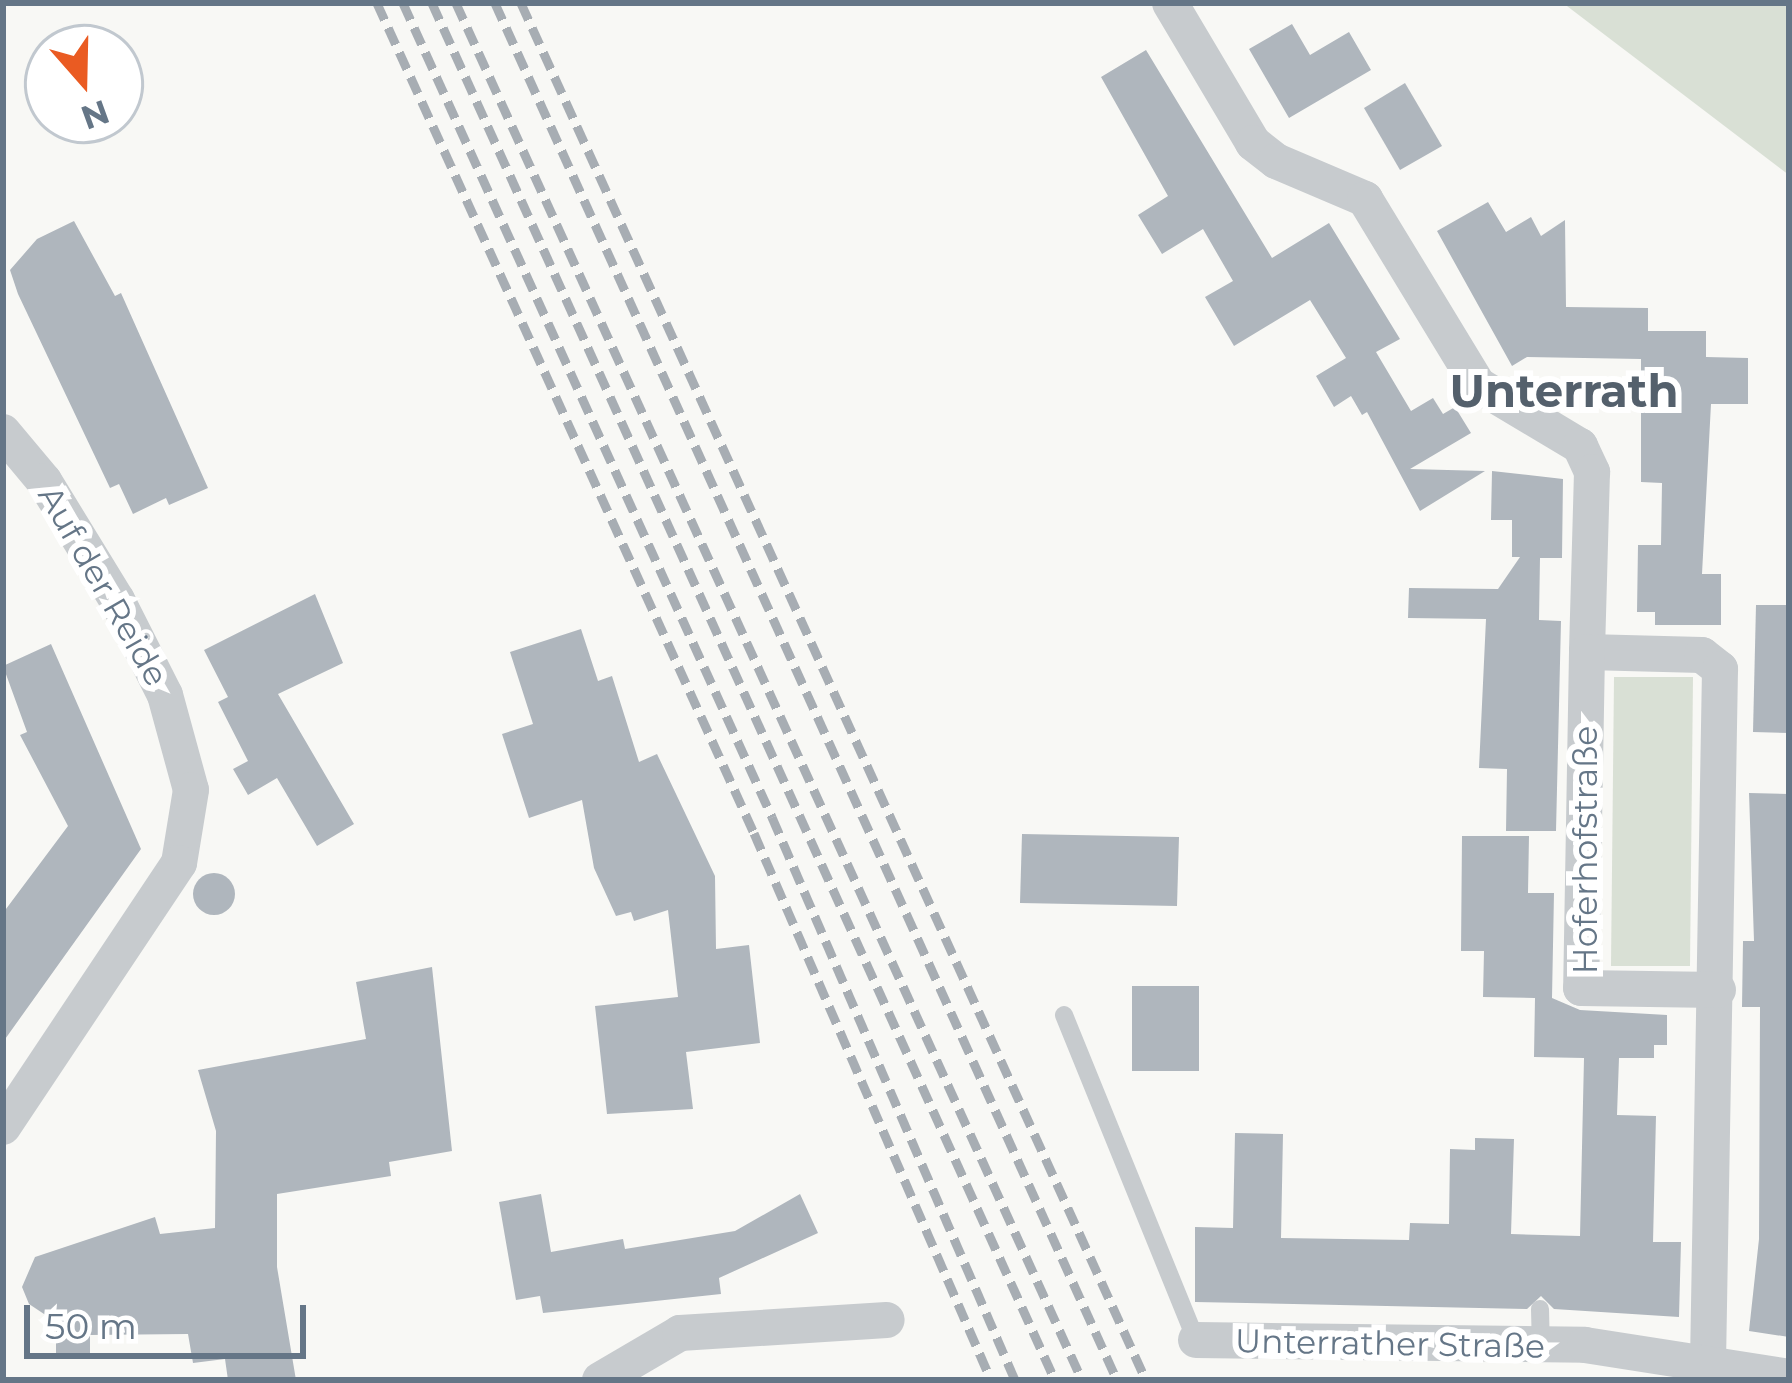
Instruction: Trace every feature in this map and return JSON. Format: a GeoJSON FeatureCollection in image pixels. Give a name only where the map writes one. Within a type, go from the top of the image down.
{"type":"FeatureCollection","features":[{"type":"Feature","properties":{"kind":"street","name":"Hoferhofstraße"},"geometry":{"type":"LineString","coordinates":[[1170,3],[1253,143],[1276,161],[1366,199],[1478,385],[1580,446],[1592,472],[1581,988],[1718,990]]}},
{"type":"Feature","properties":{"kind":"street","name":"Auf der Reide"},"geometry":{"type":"LineString","coordinates":[[3,432],[44,481],[117,600],[166,695],[191,790],[188,828],[169,881],[3,1127]]}},
{"type":"Feature","properties":{"kind":"street"},"geometry":{"type":"LineString","coordinates":[[1587,652],[1702,655],[1720,669],[1708,1362]]}},
{"type":"Feature","properties":{"kind":"street"},"geometry":{"type":"LineString","coordinates":[[604,1379],[680,1333],[886,1320]]}},
{"type":"Feature","properties":{"kind":"street","name":"Unterrather Straße"},"geometry":{"type":"LineString","coordinates":[[1196,1340],[1540,1349],[1585,1363],[1708,1362],[1789,1377]]}},
{"type":"Feature","properties":{"kind":"lane","name":"Unterrather Straße"},"geometry":{"type":"LineString","coordinates":[[1064,1015],[1196,1340]]}},
{"type":"Feature","properties":{"kind":"lane"},"geometry":{"type":"LineString","coordinates":[[1540,1310],[1540,1349]]}},
{"type":"Feature","properties":{"kind":"shaded area"},"geometry":{"type":"Polygon","coordinates":[[[1563,3],[1789,3],[1789,175],[1563,3]]]}},
{"type":"Feature","properties":{"kind":"shaded area"},"geometry":{"type":"Polygon","coordinates":[[[1614,677],[1693,677],[1690,966],[1611,966],[1614,677]]]}},
{"type":"Feature","properties":{"kind":"building"},"geometry":{"type":"Polygon","coordinates":[[[1292,24],[1310,55],[1349,32],[1371,70],[1289,118],[1249,49],[1292,24]]]}},
{"type":"Feature","properties":{"kind":"building"},"geometry":{"type":"Polygon","coordinates":[[[1146,50],[1272,258],[1329,223],[1400,339],[1376,352],[1411,411],[1433,398],[1443,414],[1455,407],[1471,433],[1410,469],[1485,471],[1420,511],[1367,412],[1362,415],[1351,396],[1334,407],[1316,376],[1346,358],[1310,300],[1234,346],[1205,297],[1233,281],[1203,229],[1162,254],[1138,215],[1168,196],[1101,77],[1146,50]]]}},
{"type":"Feature","properties":{"kind":"building"},"geometry":{"type":"Polygon","coordinates":[[[1405,83],[1442,146],[1400,170],[1364,108],[1405,83]]]}},
{"type":"Feature","properties":{"kind":"building"},"geometry":{"type":"Polygon","coordinates":[[[1488,202],[1506,232],[1531,217],[1541,236],[1565,220],[1566,307],[1648,308],[1648,331],[1706,331],[1706,357],[1748,358],[1748,404],[1711,404],[1702,574],[1721,574],[1721,625],[1655,625],[1655,612],[1637,612],[1638,545],[1661,545],[1662,483],[1641,482],[1641,359],[1527,357],[1512,366],[1437,231],[1488,202]]]}},
{"type":"Feature","properties":{"kind":"building"},"geometry":{"type":"Polygon","coordinates":[[[74,221],[115,296],[121,293],[208,488],[169,505],[166,498],[133,514],[119,484],[110,488],[18,294],[10,270],[37,239],[74,221]]]}},
{"type":"Feature","properties":{"kind":"building"},"geometry":{"type":"Polygon","coordinates":[[[1492,471],[1563,479],[1562,558],[1540,558],[1539,620],[1561,621],[1556,831],[1506,831],[1507,769],[1479,768],[1486,619],[1408,618],[1409,588],[1498,589],[1520,557],[1512,557],[1512,520],[1491,520],[1492,471]]]}},
{"type":"Feature","properties":{"kind":"building"},"geometry":{"type":"Polygon","coordinates":[[[315,594],[343,663],[278,694],[354,824],[317,846],[277,778],[248,795],[233,769],[248,761],[218,702],[228,697],[204,650],[315,594]]]}},
{"type":"Feature","properties":{"kind":"building"},"geometry":{"type":"Polygon","coordinates":[[[1756,605],[1789,605],[1789,733],[1753,732],[1756,605]]]}},
{"type":"Feature","properties":{"kind":"building"},"geometry":{"type":"Polygon","coordinates":[[[581,629],[598,681],[612,676],[639,762],[657,754],[715,876],[716,949],[749,945],[760,1043],[686,1052],[693,1109],[607,1114],[595,1006],[678,997],[668,910],[634,921],[631,912],[616,916],[594,868],[582,800],[529,818],[502,734],[533,724],[510,652],[581,629]]]}},
{"type":"Feature","properties":{"kind":"building"},"geometry":{"type":"Polygon","coordinates":[[[51,644],[141,849],[3,1042],[3,913],[68,826],[20,735],[27,732],[3,666],[51,644]]]}},
{"type":"Feature","properties":{"kind":"building"},"geometry":{"type":"Polygon","coordinates":[[[1749,793],[1789,794],[1789,1337],[1749,1331],[1759,1239],[1760,1007],[1742,1007],[1743,941],[1754,941],[1749,793]]]}},
{"type":"Feature","properties":{"kind":"building"},"geometry":{"type":"Polygon","coordinates":[[[1022,834],[1179,837],[1177,906],[1020,903],[1022,834]]]}},
{"type":"Feature","properties":{"kind":"building"},"geometry":{"type":"Polygon","coordinates":[[[1462,836],[1529,836],[1528,893],[1554,893],[1552,998],[1580,1010],[1667,1015],[1667,1045],[1654,1045],[1654,1058],[1619,1058],[1617,1115],[1656,1116],[1653,1242],[1681,1242],[1679,1317],[1554,1309],[1541,1296],[1527,1309],[1195,1302],[1195,1227],[1233,1228],[1235,1133],[1283,1134],[1281,1238],[1409,1240],[1410,1223],[1449,1224],[1450,1149],[1475,1150],[1475,1138],[1514,1139],[1511,1234],[1580,1236],[1584,1058],[1534,1057],[1535,998],[1483,997],[1484,951],[1461,951],[1462,836]]]}},
{"type":"Feature","properties":{"kind":"building"},"geometry":{"type":"Polygon","coordinates":[[[214,873],[229,879],[235,894],[229,909],[214,915],[199,909],[193,894],[199,879],[214,873]]]}},
{"type":"Feature","properties":{"kind":"building"},"geometry":{"type":"Polygon","coordinates":[[[432,967],[452,1151],[389,1162],[391,1176],[277,1194],[277,1267],[296,1380],[228,1380],[225,1359],[193,1363],[188,1334],[90,1335],[90,1353],[56,1353],[56,1322],[29,1304],[22,1287],[35,1257],[155,1217],[160,1234],[215,1228],[216,1131],[198,1070],[366,1039],[356,982],[432,967]]]}},
{"type":"Feature","properties":{"kind":"building"},"geometry":{"type":"Polygon","coordinates":[[[1132,986],[1199,986],[1199,1071],[1132,1071],[1132,986]]]}},
{"type":"Feature","properties":{"kind":"building"},"geometry":{"type":"Polygon","coordinates":[[[541,1194],[551,1252],[623,1239],[625,1249],[735,1231],[800,1194],[818,1233],[719,1278],[721,1294],[543,1313],[540,1296],[516,1300],[499,1202],[541,1194]]]}},
{"type":"Feature","properties":{"kind":"railway"},"geometry":{"type":"LineString","coordinates":[[377,3],[754,833],[991,1380]]}},
{"type":"Feature","properties":{"kind":"railway"},"geometry":{"type":"LineString","coordinates":[[403,3],[772,817],[1015,1380]]}},
{"type":"Feature","properties":{"kind":"railway"},"geometry":{"type":"LineString","coordinates":[[432,3],[1055,1380]]}},
{"type":"Feature","properties":{"kind":"railway"},"geometry":{"type":"LineString","coordinates":[[456,3],[1082,1380]]}},
{"type":"Feature","properties":{"kind":"railway"},"geometry":{"type":"LineString","coordinates":[[495,3],[1117,1380]]}},
{"type":"Feature","properties":{"kind":"railway"},"geometry":{"type":"LineString","coordinates":[[521,3],[1146,1380]]}},
{"type":"Feature","properties":{"kind":"district","name":"Unterrath"},"geometry":{"type":"Point","coordinates":[1564,391]}}]}
